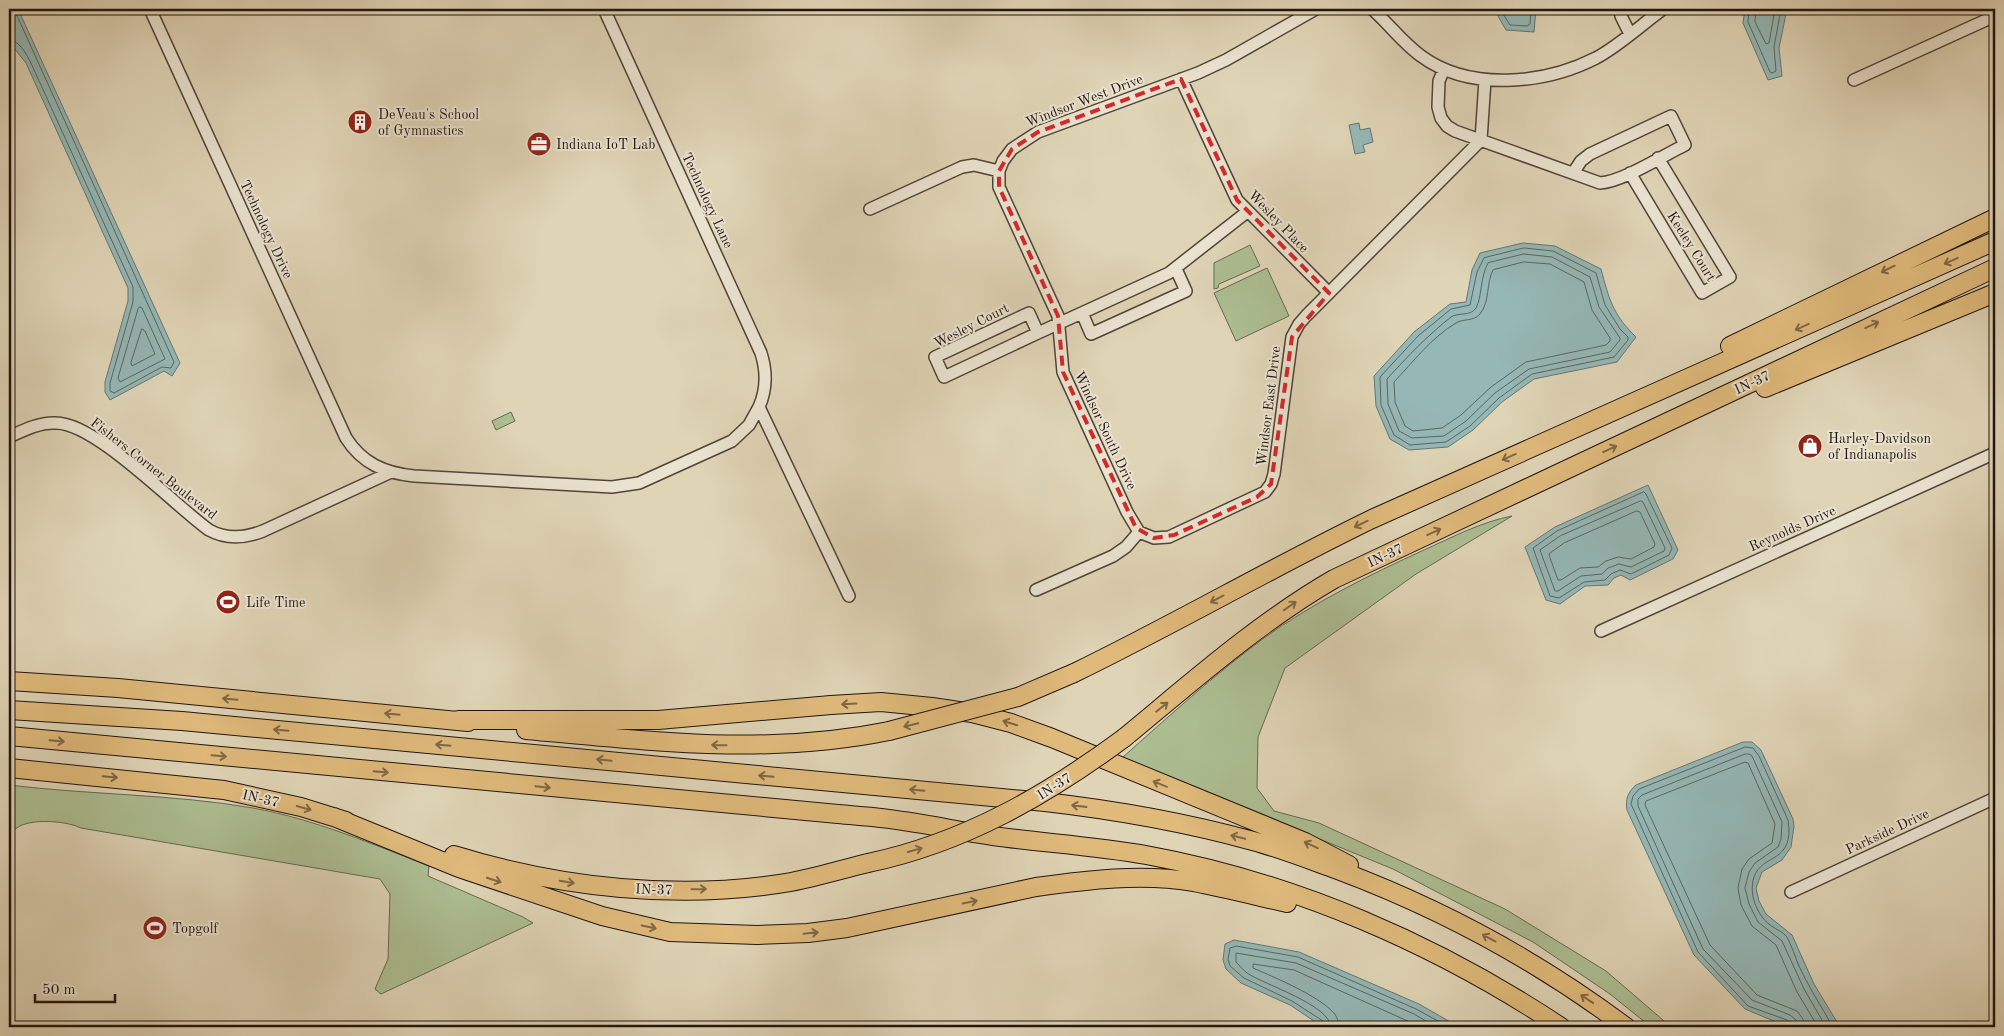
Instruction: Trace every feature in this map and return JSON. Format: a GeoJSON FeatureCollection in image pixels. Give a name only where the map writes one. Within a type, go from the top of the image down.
{"type":"FeatureCollection","features":[{"type":"Feature","properties":{"kind":"highway"},"geometry":{"type":"LineString","coordinates":[[1573,429],[1649,385],[1995,218]]}},
{"type":"Feature","properties":{"kind":"highway"},"geometry":{"type":"LineString","coordinates":[[9,681],[118,688],[458,720],[516,729],[664,742],[724,745],[809,742],[889,731],[1018,697],[1074,673],[1145,639],[1304,552],[1372,519],[1995,241]]}},
{"type":"Feature","properties":{"kind":"highway","name":"IN-37"},"geometry":{"type":"LineString","coordinates":[[9,768],[224,790],[293,805],[501,869],[574,883],[655,890],[733,888],[791,882],[868,863],[927,847],[1018,809],[1074,774],[1124,738],[1238,644],[1300,599],[1334,579],[1995,268]]}},
{"type":"Feature","properties":{"kind":"highway"},"geometry":{"type":"LineString","coordinates":[[1638,436],[1824,365],[1995,293]]}},
{"type":"Feature","properties":{"kind":"highway"},"geometry":{"type":"LineString","coordinates":[[9,671],[118,688]]}},
{"type":"Feature","properties":{"kind":"highway"},"geometry":{"type":"LineString","coordinates":[[458,720],[658,720],[831,704],[881,702],[972,713],[1011,723],[1052,738],[1304,842],[1338,858],[1383,887]]}},
{"type":"Feature","properties":{"kind":"highway"},"geometry":{"type":"LineString","coordinates":[[9,710],[182,721],[1100,808],[1158,818],[1254,841],[1290,852],[1383,887],[1453,919],[1503,946],[1554,976],[1626,1027]]}},
{"type":"Feature","properties":{"kind":"highway"},"geometry":{"type":"LineString","coordinates":[[9,736],[902,820],[994,836],[1145,855],[1228,874],[1281,890],[1370,923],[1465,968],[1561,1027]]}},
{"type":"Feature","properties":{"kind":"highway"},"geometry":{"type":"LineString","coordinates":[[334,818],[458,868],[593,913],[670,932],[757,935],[808,933],[837,929],[1036,887],[1064,883],[1131,879],[1192,882],[1328,912],[1531,1007]]}},
{"type":"Feature","properties":{"kind":"street","name":"Technology Drive"},"geometry":{"type":"LineString","coordinates":[[150,9],[346,438],[362,458]]}},
{"type":"Feature","properties":{"kind":"street","name":"Technology Lane"},"geometry":{"type":"LineString","coordinates":[[362,458],[389,473],[414,476],[612,487],[625,486],[639,483],[732,441],[749,425],[759,408],[766,381],[761,353],[604,9]]}},
{"type":"Feature","properties":{"kind":"street","name":"Windsor West Drive"},"geometry":{"type":"LineString","coordinates":[[999,171],[1003,161],[1012,149],[1038,132],[1181,79],[1226,60],[1316,9]]}},
{"type":"Feature","properties":{"kind":"street"},"geometry":{"type":"LineString","coordinates":[[1372,9],[1422,57],[1457,74],[1485,80],[1540,76],[1567,69],[1603,53],[1663,9]]}},
{"type":"Feature","properties":{"kind":"street"},"geometry":{"type":"LineString","coordinates":[[1620,9],[1621,16],[1630,34]]}},
{"type":"Feature","properties":{"kind":"street"},"geometry":{"type":"LineString","coordinates":[[1854,80],[1995,16]]}},
{"type":"Feature","properties":{"kind":"street"},"geometry":{"type":"LineString","coordinates":[[1444,69],[1439,82],[1438,107],[1441,118],[1447,126],[1455,131],[1573,173],[1600,182],[1606,182],[1630,173],[1685,145],[1671,116],[1590,154],[1573,173]]}},
{"type":"Feature","properties":{"kind":"street","name":"Wesley Place"},"geometry":{"type":"LineString","coordinates":[[1181,79],[1232,193],[1247,212],[1329,293]]}},
{"type":"Feature","properties":{"kind":"street"},"geometry":{"type":"LineString","coordinates":[[1481,140],[1485,80]]}},
{"type":"Feature","properties":{"kind":"street","name":"Windsor East Drive"},"geometry":{"type":"LineString","coordinates":[[1138,532],[1154,538],[1169,537],[1265,492],[1271,484],[1274,474],[1292,336],[1299,324],[1481,140]]}},
{"type":"Feature","properties":{"kind":"street","name":"Keeley Court"},"geometry":{"type":"LineString","coordinates":[[1630,173],[1702,293],[1730,277],[1658,158]]}},
{"type":"Feature","properties":{"kind":"street"},"geometry":{"type":"LineString","coordinates":[[870,209],[962,167],[974,165],[999,171]]}},
{"type":"Feature","properties":{"kind":"street","name":"Windsor South Drive"},"geometry":{"type":"LineString","coordinates":[[999,171],[999,187],[1060,323],[1063,372],[1138,532]]}},
{"type":"Feature","properties":{"kind":"street","name":"Wesley Court"},"geometry":{"type":"LineString","coordinates":[[1038,333],[1029,313],[934,357],[944,377],[1176,269],[1247,212]]}},
{"type":"Feature","properties":{"kind":"street"},"geometry":{"type":"LineString","coordinates":[[1082,313],[1092,334],[1186,291],[1176,269]]}},
{"type":"Feature","properties":{"kind":"street"},"geometry":{"type":"LineString","coordinates":[[759,408],[849,596]]}},
{"type":"Feature","properties":{"kind":"street","name":"Fishers Corner Boulevard"},"geometry":{"type":"LineString","coordinates":[[9,437],[36,426],[51,423],[71,425],[82,429],[208,530],[232,537],[244,537],[263,531],[389,473]]}},
{"type":"Feature","properties":{"kind":"street","name":"Reynolds Drive"},"geometry":{"type":"LineString","coordinates":[[1601,631],[1995,453]]}},
{"type":"Feature","properties":{"kind":"street"},"geometry":{"type":"LineString","coordinates":[[1036,590],[1120,552],[1138,532]]}},
{"type":"Feature","properties":{"kind":"street","name":"Parkside Drive"},"geometry":{"type":"LineString","coordinates":[[1791,892],[1995,798]]}},
{"type":"Feature","properties":{"kind":"highlighted area"},"geometry":{"type":"Polygon","coordinates":[[[1181,79],[1237,200],[1329,293],[1292,337],[1271,484],[1257,497],[1174,535],[1154,538],[1136,528],[1063,372],[1058,316],[999,187],[999,171],[1012,149],[1038,132],[1181,79]]]}},
{"type":"Feature","properties":{"kind":"green space"},"geometry":{"type":"Polygon","coordinates":[[[1250,245],[1260,266],[1219,284],[1218,288],[1214,289],[1214,263],[1250,245]]]}},
{"type":"Feature","properties":{"kind":"green space"},"geometry":{"type":"Polygon","coordinates":[[[1267,268],[1289,316],[1236,341],[1214,293],[1267,268]]]}},
{"type":"Feature","properties":{"kind":"green space"},"geometry":{"type":"Polygon","coordinates":[[[511,412],[515,421],[496,430],[492,421],[511,412]]]}},
{"type":"Feature","properties":{"kind":"green space"},"geometry":{"type":"Polygon","coordinates":[[[1512,516],[1416,574],[1285,668],[1258,737],[1257,788],[1274,811],[1319,823],[1505,909],[1606,971],[1671,1027],[1651,1027],[1610,994],[1533,942],[1393,869],[1122,758],[1227,667],[1264,638],[1302,613],[1342,590],[1456,535],[1512,516]]]}},
{"type":"Feature","properties":{"kind":"green space"},"geometry":{"type":"Polygon","coordinates":[[[9,785],[223,803],[276,813],[342,833],[429,866],[428,876],[533,923],[381,994],[375,989],[388,959],[390,894],[380,879],[81,828],[60,822],[28,823],[18,827],[9,835],[9,785]]]}},
{"type":"Feature","properties":{"kind":"water"},"geometry":{"type":"Polygon","coordinates":[[[9,9],[18,9],[180,363],[172,376],[164,371],[110,400],[105,392],[105,382],[128,301],[128,288],[26,63],[9,42],[9,9]]]}},
{"type":"Feature","properties":{"kind":"water"},"geometry":{"type":"Polygon","coordinates":[[[1494,9],[1536,9],[1534,32],[1506,30],[1494,9]]]}},
{"type":"Feature","properties":{"kind":"water"},"geometry":{"type":"Polygon","coordinates":[[[1745,9],[1787,9],[1779,48],[1782,76],[1768,80],[1743,23],[1745,9]]]}},
{"type":"Feature","properties":{"kind":"water"},"geometry":{"type":"Polygon","coordinates":[[[1359,123],[1360,130],[1370,128],[1373,142],[1363,145],[1365,152],[1355,154],[1349,125],[1359,123]]]}},
{"type":"Feature","properties":{"kind":"water"},"geometry":{"type":"Polygon","coordinates":[[[1523,243],[1555,246],[1601,269],[1617,314],[1636,337],[1617,362],[1534,379],[1502,402],[1473,430],[1448,447],[1409,450],[1390,439],[1376,406],[1374,376],[1414,332],[1450,304],[1466,302],[1472,270],[1480,253],[1523,243]]]}},
{"type":"Feature","properties":{"kind":"water"},"geometry":{"type":"Polygon","coordinates":[[[1648,485],[1678,550],[1673,559],[1630,580],[1621,575],[1614,578],[1608,585],[1585,586],[1560,604],[1546,600],[1525,547],[1555,527],[1648,485]]]}},
{"type":"Feature","properties":{"kind":"water"},"geometry":{"type":"Polygon","coordinates":[[[1743,742],[1752,742],[1761,750],[1793,819],[1794,826],[1791,847],[1782,860],[1762,872],[1756,888],[1759,901],[1766,914],[1792,935],[1814,984],[1840,1027],[1788,1027],[1745,1009],[1694,955],[1627,810],[1626,802],[1628,796],[1636,785],[1743,742]]]}},
{"type":"Feature","properties":{"kind":"water"},"geometry":{"type":"Polygon","coordinates":[[[1234,940],[1299,952],[1419,1004],[1459,1027],[1323,1027],[1290,1005],[1241,983],[1226,969],[1223,960],[1225,944],[1234,940]]]}},
{"type":"Feature","properties":{"kind":"place","name":"DeVeau's School of Gymnastics"},"geometry":{"type":"Point","coordinates":[360,122]}},
{"type":"Feature","properties":{"kind":"place","name":"Indiana IoT Lab"},"geometry":{"type":"Point","coordinates":[539,144]}},
{"type":"Feature","properties":{"kind":"place","name":"Harley-Davidson of Indianapolis"},"geometry":{"type":"Point","coordinates":[1810,446]}},
{"type":"Feature","properties":{"kind":"place","name":"Life Time"},"geometry":{"type":"Point","coordinates":[228,602]}},
{"type":"Feature","properties":{"kind":"place","name":"Topgolf"},"geometry":{"type":"Point","coordinates":[155,928]}}]}
